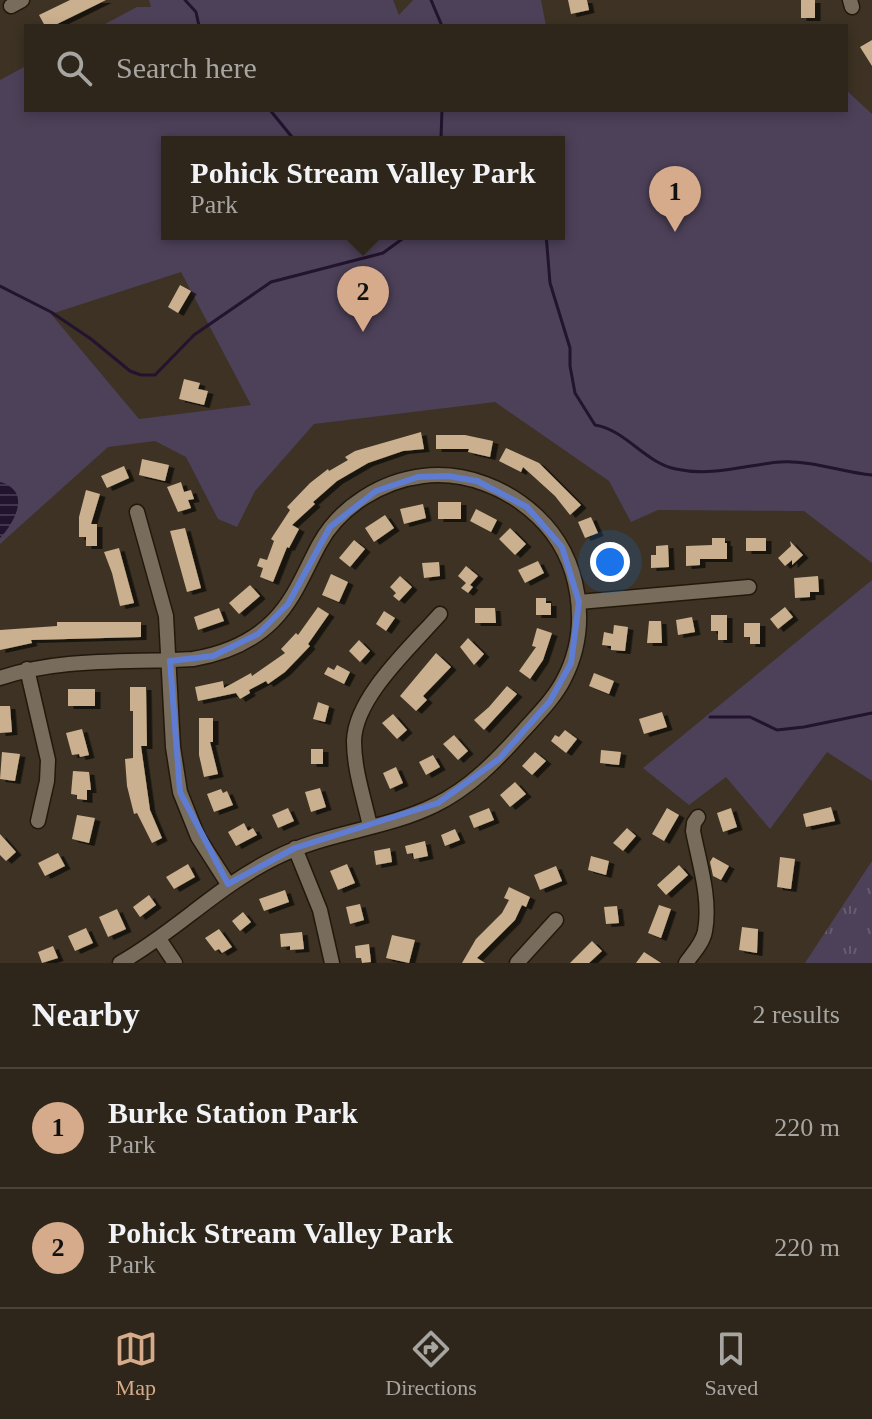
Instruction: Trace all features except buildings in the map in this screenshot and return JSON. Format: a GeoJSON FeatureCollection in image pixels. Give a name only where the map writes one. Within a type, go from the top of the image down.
{"type":"FeatureCollection","features":[{"type":"Feature","properties":{"kind":"street"},"geometry":{"type":"LineString","coordinates":[[0,678],[51,665],[170,661],[213,656],[237,647],[258,634],[288,604],[320,542],[340,517],[376,491],[418,477],[448,476],[477,481],[503,491],[546,525],[562,547],[579,602],[576,644],[563,681],[550,701],[499,759],[438,803],[401,819],[295,848],[228,884],[159,939],[120,963]]}},
{"type":"Feature","properties":{"kind":"street"},"geometry":{"type":"LineString","coordinates":[[137,512],[166,616],[173,747],[180,792],[198,837],[228,884]]}},
{"type":"Feature","properties":{"kind":"street"},"geometry":{"type":"LineString","coordinates":[[579,602],[749,587]]}},
{"type":"Feature","properties":{"kind":"street"},"geometry":{"type":"LineString","coordinates":[[370,826],[355,758],[357,717],[371,693],[440,614]]}},
{"type":"Feature","properties":{"kind":"street"},"geometry":{"type":"LineString","coordinates":[[27,669],[48,760],[47,781],[38,821]]}},
{"type":"Feature","properties":{"kind":"street"},"geometry":{"type":"LineString","coordinates":[[686,963],[706,930],[705,892],[693,831],[698,817]]}},
{"type":"Feature","properties":{"kind":"street"},"geometry":{"type":"LineString","coordinates":[[295,848],[320,910],[332,963]]}},
{"type":"Feature","properties":{"kind":"street"},"geometry":{"type":"LineString","coordinates":[[517,963],[556,920]]}},
{"type":"Feature","properties":{"kind":"street"},"geometry":{"type":"LineString","coordinates":[[159,939],[175,963]]}},
{"type":"Feature","properties":{"kind":"highlighted area"},"geometry":{"type":"Polygon","coordinates":[[[448,476],[477,481],[527,507],[562,547],[579,602],[571,663],[550,701],[499,759],[438,803],[295,848],[228,884],[180,792],[170,661],[213,656],[258,634],[288,604],[330,527],[376,491],[418,477],[448,476]]]}},
{"type":"Feature","properties":{"kind":"green space"},"geometry":{"type":"Polygon","coordinates":[[[149,0],[393,0],[399,15],[413,0],[541,0],[546,24],[105,24],[137,7],[151,7],[149,0]]]}},
{"type":"Feature","properties":{"kind":"green space"},"geometry":{"type":"Polygon","coordinates":[[[24,67],[24,112],[848,112],[848,92],[872,114],[872,563],[804,511],[658,510],[631,522],[609,481],[495,402],[314,424],[255,491],[237,527],[218,519],[186,457],[155,441],[108,447],[0,544],[0,80],[24,67]],[[181,272],[51,314],[139,419],[251,405],[181,272]]]}},
{"type":"Feature","properties":{"kind":"green space"},"geometry":{"type":"Polygon","coordinates":[[[872,580],[872,781],[827,752],[770,829],[726,777],[689,805],[643,768],[872,580]]]}},
{"type":"Feature","properties":{"kind":"green space"},"geometry":{"type":"Polygon","coordinates":[[[872,861],[872,963],[805,963],[872,861]]]}},
{"type":"Feature","properties":{"kind":"shaded area"},"geometry":{"type":"Polygon","coordinates":[[[0,482],[16,492],[18,507],[11,524],[0,538],[0,482]]]}},
{"type":"Feature","properties":{"kind":"waterway"},"geometry":{"type":"LineString","coordinates":[[185,0],[196,12],[199,24]]}},
{"type":"Feature","properties":{"kind":"waterway"},"geometry":{"type":"LineString","coordinates":[[431,0],[441,24]]}},
{"type":"Feature","properties":{"kind":"waterway"},"geometry":{"type":"LineString","coordinates":[[272,112],[291,136]]}},
{"type":"Feature","properties":{"kind":"waterway"},"geometry":{"type":"LineString","coordinates":[[441,136],[442,112]]}},
{"type":"Feature","properties":{"kind":"waterway"},"geometry":{"type":"LineString","coordinates":[[0,286],[51,312],[130,371],[155,375],[194,335],[271,282],[383,253],[401,240]]}},
{"type":"Feature","properties":{"kind":"waterway"},"geometry":{"type":"LineString","coordinates":[[546,240],[550,283],[570,348],[575,393],[595,425],[616,433],[655,460],[676,469],[715,471],[792,462],[872,475]]}},
{"type":"Feature","properties":{"kind":"waterway"},"geometry":{"type":"LineString","coordinates":[[710,717],[750,717],[777,730],[872,713]]}},
{"type":"Feature","properties":{"kind":"place","name":"Burke Station Park"},"geometry":{"type":"Point","coordinates":[675,232]}},
{"type":"Feature","properties":{"kind":"place","name":"Pohick Stream Valley Park"},"geometry":{"type":"Point","coordinates":[363,332]}}]}
